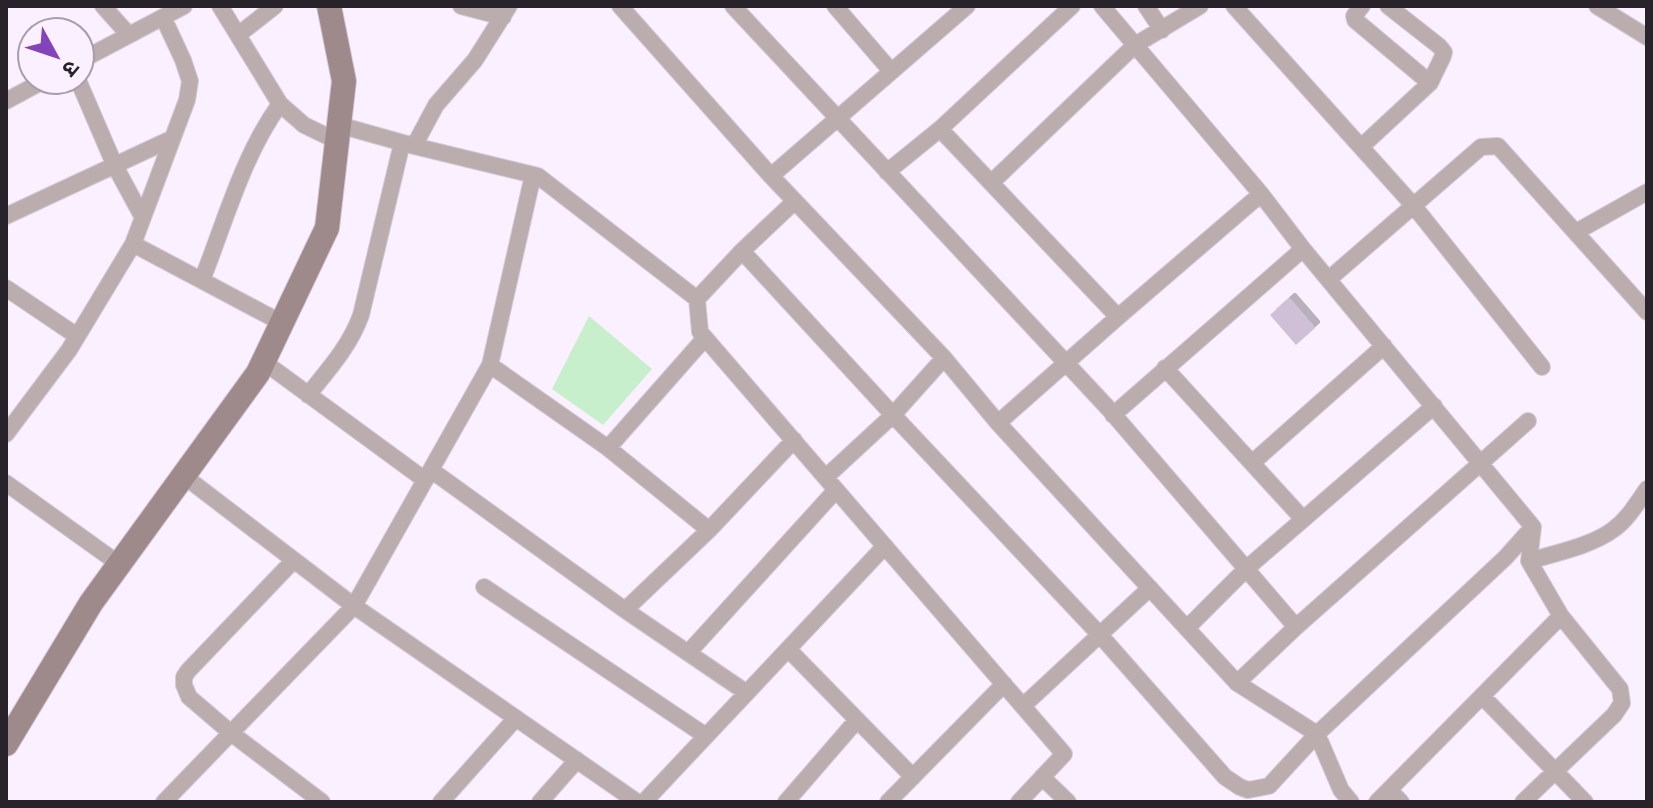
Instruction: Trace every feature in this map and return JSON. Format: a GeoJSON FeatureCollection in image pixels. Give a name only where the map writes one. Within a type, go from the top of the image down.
{"type":"FeatureCollection","features":[{"type":"Feature","properties":{"kind":"main road"},"geometry":{"type":"LineString","coordinates":[[6,744],[91,603],[258,373],[327,228],[344,81],[329,6]]}},
{"type":"Feature","properties":{"kind":"street"},"geometry":{"type":"LineString","coordinates":[[103,6],[129,35]]}},
{"type":"Feature","properties":{"kind":"street"},"geometry":{"type":"LineString","coordinates":[[96,53],[184,6]]}},
{"type":"Feature","properties":{"kind":"street"},"geometry":{"type":"LineString","coordinates":[[220,6],[280,104],[304,125],[408,145],[538,176],[697,299],[700,332],[1064,754],[1019,802]]}},
{"type":"Feature","properties":{"kind":"street"},"geometry":{"type":"LineString","coordinates":[[238,35],[275,6]]}},
{"type":"Feature","properties":{"kind":"street"},"geometry":{"type":"LineString","coordinates":[[308,395],[356,330],[408,145],[436,105],[475,60],[506,11],[461,6]]}},
{"type":"Feature","properties":{"kind":"street"},"geometry":{"type":"LineString","coordinates":[[620,6],[771,176],[944,358],[998,423],[1237,683],[1317,734],[1341,790],[1351,802]]}},
{"type":"Feature","properties":{"kind":"street"},"geometry":{"type":"LineString","coordinates":[[733,6],[1113,415],[1296,627]]}},
{"type":"Feature","properties":{"kind":"street"},"geometry":{"type":"LineString","coordinates":[[835,6],[891,71]]}},
{"type":"Feature","properties":{"kind":"street"},"geometry":{"type":"LineString","coordinates":[[771,176],[967,6]]}},
{"type":"Feature","properties":{"kind":"street"},"geometry":{"type":"LineString","coordinates":[[887,172],[940,129],[1072,6]]}},
{"type":"Feature","properties":{"kind":"street"},"geometry":{"type":"LineString","coordinates":[[1102,6],[1261,194],[1533,527],[1529,561],[1561,616],[1620,689],[1622,703],[1614,715],[1523,802]]}},
{"type":"Feature","properties":{"kind":"street"},"geometry":{"type":"LineString","coordinates":[[1146,6],[1162,30]]}},
{"type":"Feature","properties":{"kind":"street"},"geometry":{"type":"LineString","coordinates":[[991,183],[1135,45],[1200,6]]}},
{"type":"Feature","properties":{"kind":"street"},"geometry":{"type":"LineString","coordinates":[[1234,6],[1413,205],[1542,367]]}},
{"type":"Feature","properties":{"kind":"street"},"geometry":{"type":"LineString","coordinates":[[1362,6],[1354,16],[1355,20],[1430,83]]}},
{"type":"Feature","properties":{"kind":"street"},"geometry":{"type":"LineString","coordinates":[[1361,147],[1430,83],[1444,52],[1388,6]]}},
{"type":"Feature","properties":{"kind":"street"},"geometry":{"type":"LineString","coordinates":[[1597,6],[1647,37]]}},
{"type":"Feature","properties":{"kind":"street"},"geometry":{"type":"LineString","coordinates":[[6,434],[69,350],[133,244],[187,100],[190,81],[163,17]]}},
{"type":"Feature","properties":{"kind":"street"},"geometry":{"type":"LineString","coordinates":[[85,96],[115,166],[142,216]]}},
{"type":"Feature","properties":{"kind":"street"},"geometry":{"type":"LineString","coordinates":[[202,280],[253,147],[280,104]]}},
{"type":"Feature","properties":{"kind":"street"},"geometry":{"type":"LineString","coordinates":[[940,129],[1118,317]]}},
{"type":"Feature","properties":{"kind":"street"},"geometry":{"type":"LineString","coordinates":[[6,216],[171,139]]}},
{"type":"Feature","properties":{"kind":"street"},"geometry":{"type":"LineString","coordinates":[[1329,279],[1481,147],[1498,146],[1647,312]]}},
{"type":"Feature","properties":{"kind":"street"},"geometry":{"type":"LineString","coordinates":[[164,802],[354,606],[490,365],[533,175]]}},
{"type":"Feature","properties":{"kind":"street"},"geometry":{"type":"LineString","coordinates":[[998,423],[1261,194]]}},
{"type":"Feature","properties":{"kind":"street"},"geometry":{"type":"LineString","coordinates":[[1576,232],[1646,195]]}},
{"type":"Feature","properties":{"kind":"street"},"geometry":{"type":"LineString","coordinates":[[697,299],[795,201]]}},
{"type":"Feature","properties":{"kind":"street"},"geometry":{"type":"LineString","coordinates":[[133,244],[282,323]]}},
{"type":"Feature","properties":{"kind":"street"},"geometry":{"type":"LineString","coordinates":[[1113,415],[1303,249]]}},
{"type":"Feature","properties":{"kind":"street"},"geometry":{"type":"LineString","coordinates":[[742,251],[1100,635],[1225,777],[1248,790],[1269,786],[1317,734],[1505,558],[1533,527]]}},
{"type":"Feature","properties":{"kind":"street"},"geometry":{"type":"LineString","coordinates":[[6,288],[77,336]]}},
{"type":"Feature","properties":{"kind":"street"},"geometry":{"type":"LineString","coordinates":[[608,448],[705,338]]}},
{"type":"Feature","properties":{"kind":"street"},"geometry":{"type":"LineString","coordinates":[[1252,463],[1384,346]]}},
{"type":"Feature","properties":{"kind":"street"},"geometry":{"type":"LineString","coordinates":[[688,653],[831,484],[944,358]]}},
{"type":"Feature","properties":{"kind":"street"},"geometry":{"type":"LineString","coordinates":[[264,362],[747,693]]}},
{"type":"Feature","properties":{"kind":"street"},"geometry":{"type":"LineString","coordinates":[[490,365],[608,448],[709,530]]}},
{"type":"Feature","properties":{"kind":"street"},"geometry":{"type":"LineString","coordinates":[[1165,368],[1303,519]]}},
{"type":"Feature","properties":{"kind":"street"},"geometry":{"type":"LineString","coordinates":[[1187,628],[1246,569],[1434,406]]}},
{"type":"Feature","properties":{"kind":"street"},"geometry":{"type":"LineString","coordinates":[[1237,683],[1528,421]]}},
{"type":"Feature","properties":{"kind":"street"},"geometry":{"type":"LineString","coordinates":[[625,610],[709,530],[794,440]]}},
{"type":"Feature","properties":{"kind":"street"},"geometry":{"type":"LineString","coordinates":[[184,476],[354,606],[637,802]]}},
{"type":"Feature","properties":{"kind":"street"},"geometry":{"type":"LineString","coordinates":[[6,483],[119,564]]}},
{"type":"Feature","properties":{"kind":"street"},"geometry":{"type":"LineString","coordinates":[[1529,561],[1599,539],[1630,514],[1647,489]]}},
{"type":"Feature","properties":{"kind":"street"},"geometry":{"type":"LineString","coordinates":[[644,802],[885,546]]}},
{"type":"Feature","properties":{"kind":"street"},"geometry":{"type":"LineString","coordinates":[[294,560],[188,671],[184,685],[189,697],[231,733],[322,802]]}},
{"type":"Feature","properties":{"kind":"street"},"geometry":{"type":"LineString","coordinates":[[484,587],[706,736]]}},
{"type":"Feature","properties":{"kind":"street"},"geometry":{"type":"LineString","coordinates":[[1023,706],[1150,588]]}},
{"type":"Feature","properties":{"kind":"street"},"geometry":{"type":"LineString","coordinates":[[1389,798],[1482,696],[1561,616]]}},
{"type":"Feature","properties":{"kind":"street"},"geometry":{"type":"LineString","coordinates":[[788,649],[913,777]]}},
{"type":"Feature","properties":{"kind":"street"},"geometry":{"type":"LineString","coordinates":[[888,802],[1004,684]]}},
{"type":"Feature","properties":{"kind":"street"},"geometry":{"type":"LineString","coordinates":[[1482,696],[1585,802]]}},
{"type":"Feature","properties":{"kind":"street"},"geometry":{"type":"LineString","coordinates":[[441,802],[516,718]]}},
{"type":"Feature","properties":{"kind":"street"},"geometry":{"type":"LineString","coordinates":[[786,802],[857,720]]}},
{"type":"Feature","properties":{"kind":"street"},"geometry":{"type":"LineString","coordinates":[[540,802],[577,760]]}},
{"type":"Feature","properties":{"kind":"street"},"geometry":{"type":"LineString","coordinates":[[1042,777],[1068,802]]}},
{"type":"Feature","properties":{"kind":"green space"},"geometry":{"type":"Polygon","coordinates":[[[589,316],[652,369],[603,425],[552,389],[589,316]]]}},
{"type":"Feature","properties":{"kind":"building"},"geometry":{"type":"Polygon","coordinates":[[[1289,298],[1315,328],[1296,345],[1270,315],[1289,298]]]}}]}
